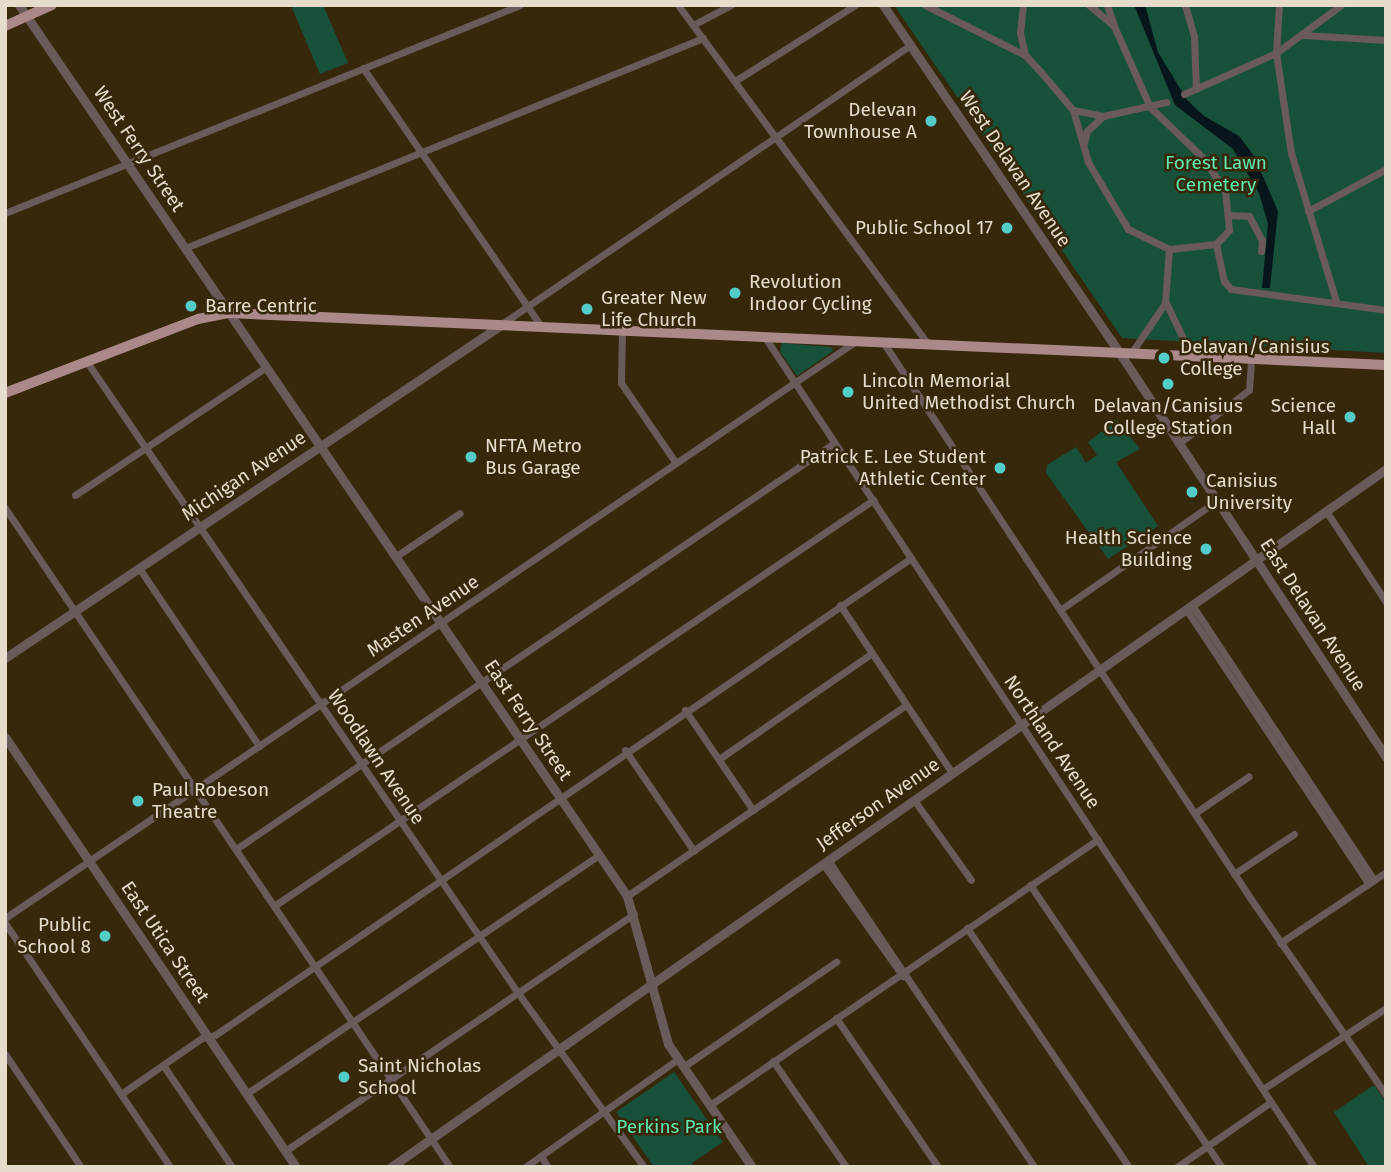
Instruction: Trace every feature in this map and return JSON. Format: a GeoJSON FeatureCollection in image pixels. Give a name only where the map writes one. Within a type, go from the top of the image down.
{"type":"FeatureCollection","features":[{"type":"Feature","properties":{"kind":"main road"},"geometry":{"type":"LineString","coordinates":[[5,26],[52,5]]}},
{"type":"Feature","properties":{"kind":"main road"},"geometry":{"type":"LineString","coordinates":[[5,393],[198,319],[229,313],[503,323],[1386,365]]}},
{"type":"Feature","properties":{"kind":"street","name":"West Ferry Street"},"geometry":{"type":"LineString","coordinates":[[19,5],[229,313]]}},
{"type":"Feature","properties":{"kind":"street"},"geometry":{"type":"LineString","coordinates":[[5,214],[520,5]]}},
{"type":"Feature","properties":{"kind":"street"},"geometry":{"type":"LineString","coordinates":[[678,5],[927,343]]}},
{"type":"Feature","properties":{"kind":"street"},"geometry":{"type":"LineString","coordinates":[[693,25],[731,5]]}},
{"type":"Feature","properties":{"kind":"street"},"geometry":{"type":"LineString","coordinates":[[735,81],[855,5]]}},
{"type":"Feature","properties":{"kind":"street","name":"West Delavan Avenue"},"geometry":{"type":"LineString","coordinates":[[883,5],[1119,352]]}},
{"type":"Feature","properties":{"kind":"street"},"geometry":{"type":"LineString","coordinates":[[925,5],[1025,55],[1073,110],[1083,146],[1123,222],[1169,249],[1216,244],[1229,230],[1230,215],[1225,190],[1214,172],[1150,107],[1107,5]]}},
{"type":"Feature","properties":{"kind":"street"},"geometry":{"type":"LineString","coordinates":[[1023,5],[1020,33],[1025,55]]}},
{"type":"Feature","properties":{"kind":"street"},"geometry":{"type":"LineString","coordinates":[[1089,5],[1114,26]]}},
{"type":"Feature","properties":{"kind":"street"},"geometry":{"type":"LineString","coordinates":[[1185,5],[1194,37],[1196,89]]}},
{"type":"Feature","properties":{"kind":"street"},"geometry":{"type":"LineString","coordinates":[[1279,5],[1276,53],[1291,153],[1336,301]]}},
{"type":"Feature","properties":{"kind":"street"},"geometry":{"type":"LineString","coordinates":[[1184,94],[1276,53],[1304,35],[1341,5]]}},
{"type":"Feature","properties":{"kind":"street"},"geometry":{"type":"LineString","coordinates":[[1304,35],[1386,40]]}},
{"type":"Feature","properties":{"kind":"street"},"geometry":{"type":"LineString","coordinates":[[184,247],[703,37]]}},
{"type":"Feature","properties":{"kind":"street"},"geometry":{"type":"LineString","coordinates":[[503,323],[910,45]]}},
{"type":"Feature","properties":{"kind":"street"},"geometry":{"type":"LineString","coordinates":[[363,68],[541,326]]}},
{"type":"Feature","properties":{"kind":"street"},"geometry":{"type":"LineString","coordinates":[[1073,110],[1102,116],[1166,102]]}},
{"type":"Feature","properties":{"kind":"street"},"geometry":{"type":"LineString","coordinates":[[1083,146],[1087,131],[1102,116]]}},
{"type":"Feature","properties":{"kind":"street"},"geometry":{"type":"LineString","coordinates":[[1308,211],[1386,169]]}},
{"type":"Feature","properties":{"kind":"street"},"geometry":{"type":"LineString","coordinates":[[1230,215],[1250,216],[1262,240],[1261,251]]}},
{"type":"Feature","properties":{"kind":"street"},"geometry":{"type":"LineString","coordinates":[[1216,244],[1224,281],[1231,289],[1336,301],[1386,310]]}},
{"type":"Feature","properties":{"kind":"street"},"geometry":{"type":"LineString","coordinates":[[1169,249],[1166,303],[1169,318],[1191,355]]}},
{"type":"Feature","properties":{"kind":"street"},"geometry":{"type":"LineString","coordinates":[[1132,352],[1166,303]]}},
{"type":"Feature","properties":{"kind":"street","name":"East Ferry Street"},"geometry":{"type":"LineString","coordinates":[[229,313],[627,896],[634,914],[664,1035],[752,1167]]}},
{"type":"Feature","properties":{"kind":"street","name":"Michigan Avenue"},"geometry":{"type":"LineString","coordinates":[[5,657],[503,323]]}},
{"type":"Feature","properties":{"kind":"street"},"geometry":{"type":"LineString","coordinates":[[622,329],[621,383],[676,463]]}},
{"type":"Feature","properties":{"kind":"street","name":"Northland Avenue"},"geometry":{"type":"LineString","coordinates":[[764,335],[1314,1167]]}},
{"type":"Feature","properties":{"kind":"street","name":"Masten Avenue"},"geometry":{"type":"LineString","coordinates":[[5,920],[858,340]]}},
{"type":"Feature","properties":{"kind":"street"},"geometry":{"type":"LineString","coordinates":[[883,341],[1280,943],[1386,1095]]}},
{"type":"Feature","properties":{"kind":"street","name":"East Delavan Avenue"},"geometry":{"type":"LineString","coordinates":[[1119,352],[1386,757]]}},
{"type":"Feature","properties":{"kind":"street"},"geometry":{"type":"LineString","coordinates":[[1178,444],[1249,390],[1251,359]]}},
{"type":"Feature","properties":{"kind":"street","name":"Woodlawn Avenue"},"geometry":{"type":"LineString","coordinates":[[87,362],[518,993],[644,1167]]}},
{"type":"Feature","properties":{"kind":"street"},"geometry":{"type":"LineString","coordinates":[[75,495],[266,367]]}},
{"type":"Feature","properties":{"kind":"street"},"geometry":{"type":"LineString","coordinates":[[236,849],[835,443]]}},
{"type":"Feature","properties":{"kind":"street","name":"Jefferson Avenue"},"geometry":{"type":"LineString","coordinates":[[391,1167],[1386,469]]}},
{"type":"Feature","properties":{"kind":"street"},"geometry":{"type":"LineString","coordinates":[[274,906],[873,500]]}},
{"type":"Feature","properties":{"kind":"street"},"geometry":{"type":"LineString","coordinates":[[1060,610],[1216,500]]}},
{"type":"Feature","properties":{"kind":"street"},"geometry":{"type":"LineString","coordinates":[[5,508],[450,1167]]}},
{"type":"Feature","properties":{"kind":"street"},"geometry":{"type":"LineString","coordinates":[[1326,511],[1386,602]]}},
{"type":"Feature","properties":{"kind":"street"},"geometry":{"type":"LineString","coordinates":[[395,557],[460,513]]}},
{"type":"Feature","properties":{"kind":"street"},"geometry":{"type":"LineString","coordinates":[[121,1094],[911,558]]}},
{"type":"Feature","properties":{"kind":"street"},"geometry":{"type":"LineString","coordinates":[[138,568],[259,746]]}},
{"type":"Feature","properties":{"kind":"street"},"geometry":{"type":"LineString","coordinates":[[840,606],[952,773]]}},
{"type":"Feature","properties":{"kind":"street"},"geometry":{"type":"LineString","coordinates":[[1189,607],[1371,882]]}},
{"type":"Feature","properties":{"kind":"street"},"geometry":{"type":"LineString","coordinates":[[719,759],[872,653]]}},
{"type":"Feature","properties":{"kind":"street"},"geometry":{"type":"LineString","coordinates":[[627,896],[906,705]]}},
{"type":"Feature","properties":{"kind":"street"},"geometry":{"type":"LineString","coordinates":[[685,710],[754,810]]}},
{"type":"Feature","properties":{"kind":"street","name":"East Utica Street"},"geometry":{"type":"LineString","coordinates":[[5,737],[296,1167]]}},
{"type":"Feature","properties":{"kind":"street"},"geometry":{"type":"LineString","coordinates":[[625,750],[694,851]]}},
{"type":"Feature","properties":{"kind":"street"},"geometry":{"type":"LineString","coordinates":[[1195,813],[1249,776]]}},
{"type":"Feature","properties":{"kind":"street"},"geometry":{"type":"LineString","coordinates":[[914,800],[971,880]]}},
{"type":"Feature","properties":{"kind":"street"},"geometry":{"type":"LineString","coordinates":[[1234,874],[1294,834]]}},
{"type":"Feature","properties":{"kind":"street"},"geometry":{"type":"LineString","coordinates":[[710,1105],[1098,839]]}},
{"type":"Feature","properties":{"kind":"street"},"geometry":{"type":"LineString","coordinates":[[246,1094],[599,855]]}},
{"type":"Feature","properties":{"kind":"street"},"geometry":{"type":"LineString","coordinates":[[826,862],[1034,1167]]}},
{"type":"Feature","properties":{"kind":"street"},"geometry":{"type":"LineString","coordinates":[[1280,943],[1386,872]]}},
{"type":"Feature","properties":{"kind":"street"},"geometry":{"type":"LineString","coordinates":[[1030,885],[1222,1167]]}},
{"type":"Feature","properties":{"kind":"street"},"geometry":{"type":"LineString","coordinates":[[285,1151],[634,914]]}},
{"type":"Feature","properties":{"kind":"street"},"geometry":{"type":"LineString","coordinates":[[5,920],[170,1167]]}},
{"type":"Feature","properties":{"kind":"street"},"geometry":{"type":"LineString","coordinates":[[967,928],[1129,1167]]}},
{"type":"Feature","properties":{"kind":"street"},"geometry":{"type":"LineString","coordinates":[[525,1167],[606,1111],[836,962]]}},
{"type":"Feature","properties":{"kind":"street"},"geometry":{"type":"LineString","coordinates":[[1263,1089],[1386,1009]]}},
{"type":"Feature","properties":{"kind":"street"},"geometry":{"type":"LineString","coordinates":[[836,1018],[938,1167]]}},
{"type":"Feature","properties":{"kind":"street"},"geometry":{"type":"LineString","coordinates":[[5,1054],[81,1167]]}},
{"type":"Feature","properties":{"kind":"street"},"geometry":{"type":"LineString","coordinates":[[774,1061],[846,1167]]}},
{"type":"Feature","properties":{"kind":"street"},"geometry":{"type":"LineString","coordinates":[[163,1065],[232,1167]]}},
{"type":"Feature","properties":{"kind":"street"},"geometry":{"type":"LineString","coordinates":[[1177,1167],[1271,1101]]}},
{"type":"Feature","properties":{"kind":"street"},"geometry":{"type":"LineString","coordinates":[[541,1156],[548,1167]]}},
{"type":"Feature","properties":{"kind":"green space"},"geometry":{"type":"Polygon","coordinates":[[[299,5],[323,5],[348,63],[320,74],[292,8],[299,5]]]}},
{"type":"Feature","properties":{"kind":"green space","name":"Forest Lawn Cemetery"},"geometry":{"type":"Polygon","coordinates":[[[894,5],[1386,5],[1386,353],[1122,338],[894,5]]]}},
{"type":"Feature","properties":{"kind":"green space"},"geometry":{"type":"Polygon","coordinates":[[[782,343],[831,347],[833,351],[797,376],[780,352],[782,343]]]}},
{"type":"Feature","properties":{"kind":"green space"},"geometry":{"type":"Polygon","coordinates":[[[1117,420],[1140,449],[1116,462],[1158,526],[1108,559],[1046,473],[1047,465],[1076,447],[1086,463],[1097,455],[1088,442],[1117,420]]]}},
{"type":"Feature","properties":{"kind":"green space","name":"Perkins Park"},"geometry":{"type":"Polygon","coordinates":[[[674,1072],[723,1142],[692,1163],[694,1167],[654,1167],[616,1112],[674,1072]]]}},
{"type":"Feature","properties":{"kind":"green space"},"geometry":{"type":"Polygon","coordinates":[[[1374,1085],[1386,1102],[1386,1167],[1369,1167],[1334,1112],[1374,1085]]]}},
{"type":"Feature","properties":{"kind":"shaded area"},"geometry":{"type":"Polygon","coordinates":[[[1134,5],[1145,5],[1158,52],[1187,100],[1204,116],[1239,136],[1254,156],[1278,211],[1270,288],[1262,288],[1268,224],[1259,193],[1233,149],[1175,105],[1134,5]]]}},
{"type":"Feature","properties":{"kind":"place","name":"Delevan Townhouse A"},"geometry":{"type":"Point","coordinates":[931,121]}},
{"type":"Feature","properties":{"kind":"place","name":"Public School 17"},"geometry":{"type":"Point","coordinates":[1007,228]}},
{"type":"Feature","properties":{"kind":"place","name":"Revolution Indoor Cycling"},"geometry":{"type":"Point","coordinates":[735,293]}},
{"type":"Feature","properties":{"kind":"place","name":"Barre Centric"},"geometry":{"type":"Point","coordinates":[191,306]}},
{"type":"Feature","properties":{"kind":"place","name":"Greater New Life Church"},"geometry":{"type":"Point","coordinates":[587,309]}},
{"type":"Feature","properties":{"kind":"place","name":"Delavan/Canisius College"},"geometry":{"type":"Point","coordinates":[1164,358]}},
{"type":"Feature","properties":{"kind":"place","name":"Delavan/Canisius College Station"},"geometry":{"type":"Point","coordinates":[1168,384]}},
{"type":"Feature","properties":{"kind":"place","name":"Lincoln Memorial United Methodist Church"},"geometry":{"type":"Point","coordinates":[848,392]}},
{"type":"Feature","properties":{"kind":"place","name":"Science Hall"},"geometry":{"type":"Point","coordinates":[1350,417]}},
{"type":"Feature","properties":{"kind":"place","name":"NFTA Metro Bus Garage"},"geometry":{"type":"Point","coordinates":[471,457]}},
{"type":"Feature","properties":{"kind":"place","name":"Patrick E. Lee Student Athletic Center"},"geometry":{"type":"Point","coordinates":[1000,468]}},
{"type":"Feature","properties":{"kind":"place","name":"Canisius University"},"geometry":{"type":"Point","coordinates":[1192,492]}},
{"type":"Feature","properties":{"kind":"place","name":"Health Science Building"},"geometry":{"type":"Point","coordinates":[1206,549]}},
{"type":"Feature","properties":{"kind":"place","name":"Paul Robeson Theatre"},"geometry":{"type":"Point","coordinates":[138,801]}},
{"type":"Feature","properties":{"kind":"place","name":"Public School 8"},"geometry":{"type":"Point","coordinates":[105,936]}},
{"type":"Feature","properties":{"kind":"place","name":"Saint Nicholas School"},"geometry":{"type":"Point","coordinates":[344,1077]}}]}
